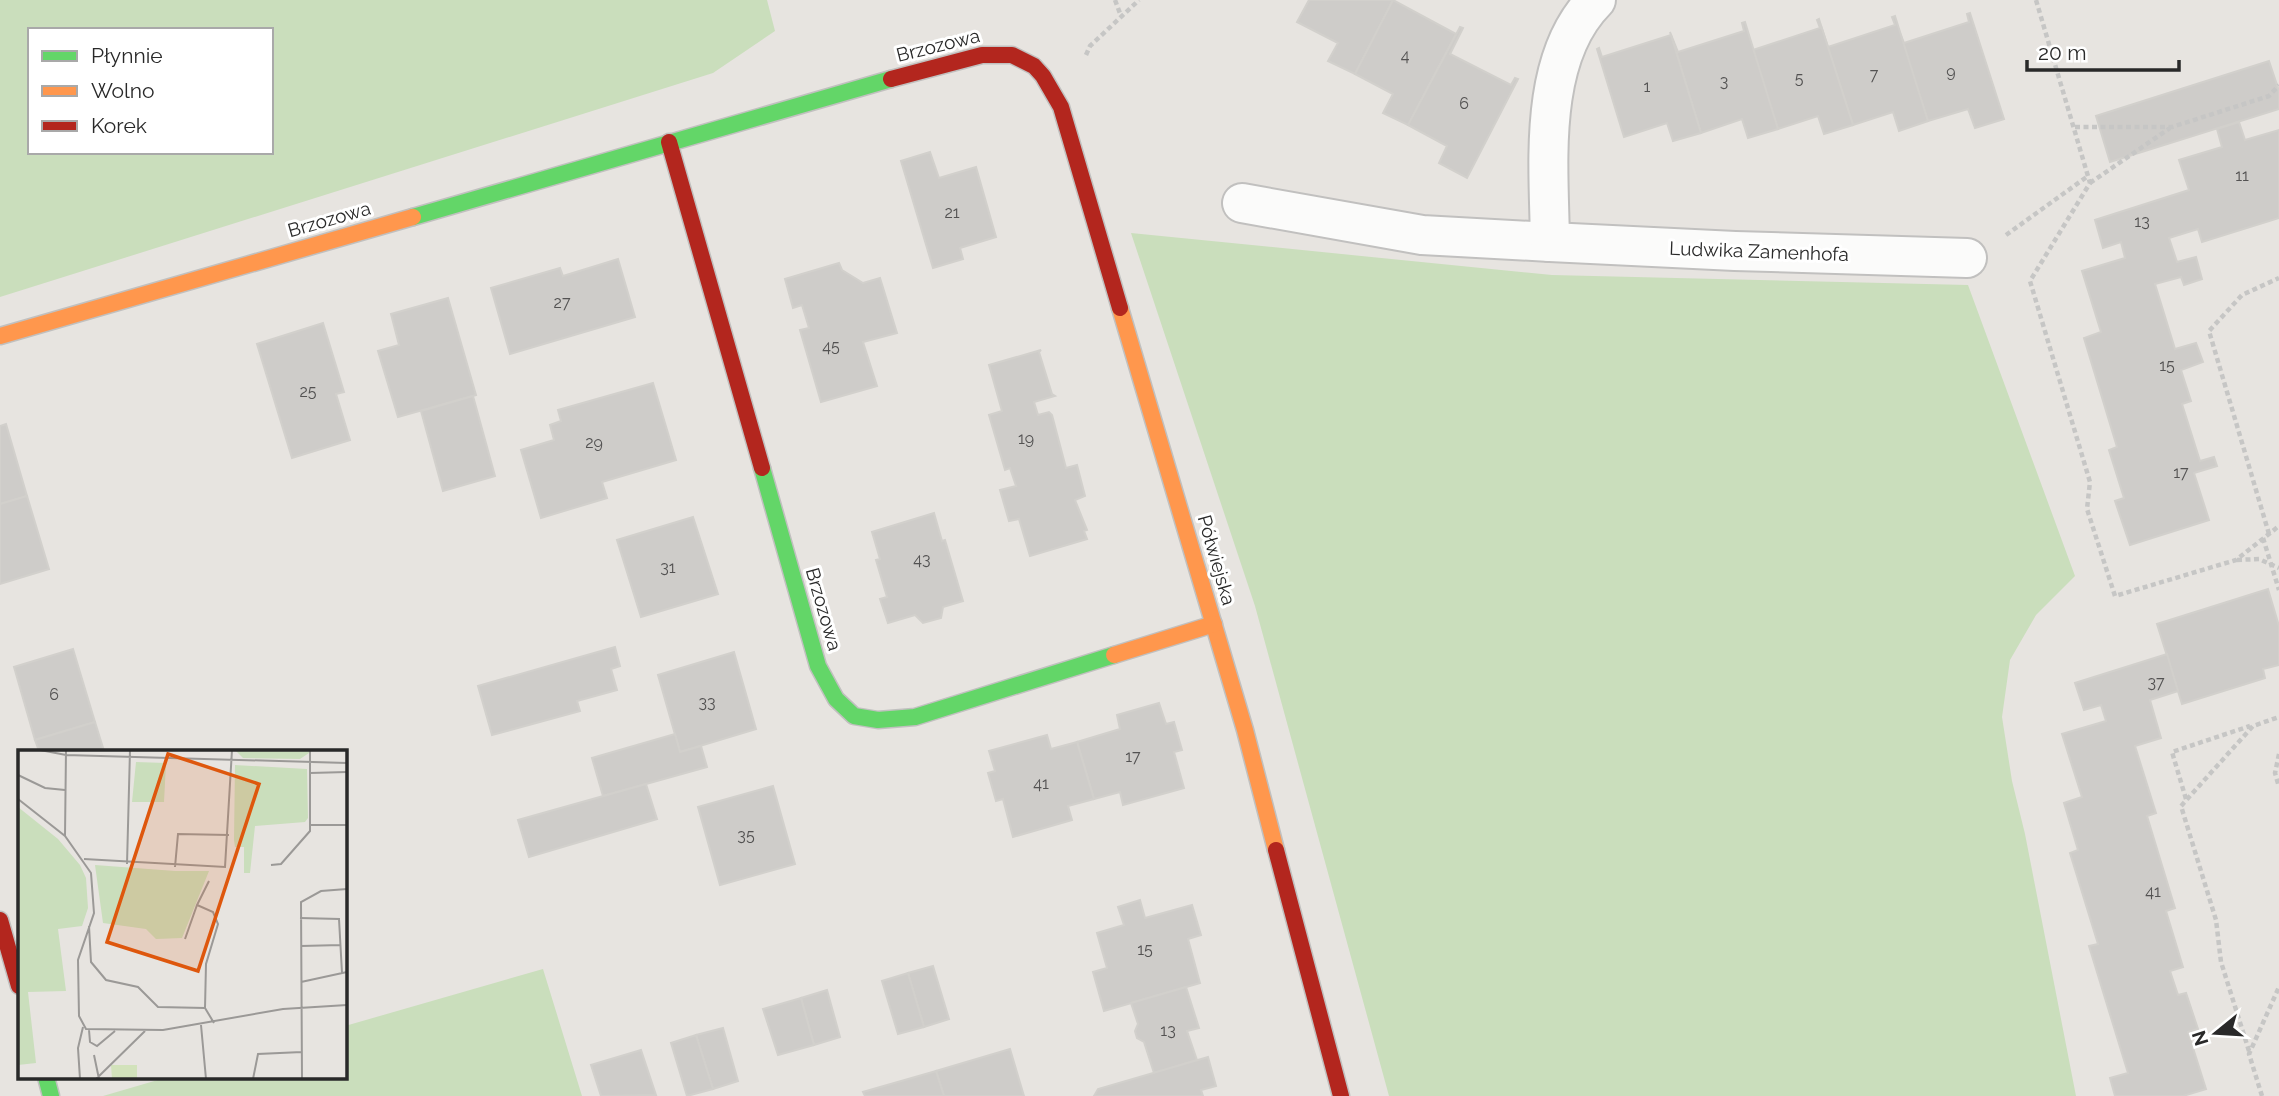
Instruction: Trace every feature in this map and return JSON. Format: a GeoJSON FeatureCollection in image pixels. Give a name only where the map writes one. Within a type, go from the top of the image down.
{"type":"FeatureCollection","features":[{"type":"Feature","properties":{"kind":"street"},"geometry":{"type":"LineString","coordinates":[[1550,242],[1548,162],[1552,101],[1566,44],[1576,25],[1596,0]]}},
{"type":"Feature","properties":{"kind":"street","name":"Brzozowa"},"geometry":{"type":"LineString","coordinates":[[0,336],[963,58],[991,52],[1017,56]]}},
{"type":"Feature","properties":{"kind":"street","name":"Półwiejska"},"geometry":{"type":"LineString","coordinates":[[1017,56],[1048,79],[1061,107],[1214,624],[1290,896],[1341,1096]]}},
{"type":"Feature","properties":{"kind":"street","name":"Brzozowa"},"geometry":{"type":"LineString","coordinates":[[669,142],[818,666],[830,692],[841,706],[856,717],[875,722],[915,717],[1214,624]]}},
{"type":"Feature","properties":{"kind":"street","name":"Ludwika Zamenhofa"},"geometry":{"type":"LineString","coordinates":[[1242,203],[1422,235],[1967,258]]}},
{"type":"Feature","properties":{"kind":"street"},"geometry":{"type":"LineString","coordinates":[[0,920],[18,983]]}},
{"type":"Feature","properties":{"kind":"street"},"geometry":{"type":"LineString","coordinates":[[46,1078],[51,1096]]}},
{"type":"Feature","properties":{"kind":"path"},"geometry":{"type":"LineString","coordinates":[[1115,0],[1121,16]]}},
{"type":"Feature","properties":{"kind":"path"},"geometry":{"type":"LineString","coordinates":[[1061,107],[1090,46],[1139,0]]}},
{"type":"Feature","properties":{"kind":"path"},"geometry":{"type":"LineString","coordinates":[[2036,0],[2090,183]]}},
{"type":"Feature","properties":{"kind":"path"},"geometry":{"type":"LineString","coordinates":[[2279,85],[2269,96],[2172,127],[2090,183],[2030,281],[2090,482],[2087,509],[2115,596],[2236,560],[2259,559],[2279,568]]}},
{"type":"Feature","properties":{"kind":"path"},"geometry":{"type":"LineString","coordinates":[[2075,127],[2172,127]]}},
{"type":"Feature","properties":{"kind":"path"},"geometry":{"type":"LineString","coordinates":[[1967,258],[1997,242],[2088,176]]}},
{"type":"Feature","properties":{"kind":"path"},"geometry":{"type":"LineString","coordinates":[[2269,534],[2208,331],[2242,295],[2279,278]]}},
{"type":"Feature","properties":{"kind":"path"},"geometry":{"type":"LineString","coordinates":[[2236,560],[2279,526]]}},
{"type":"Feature","properties":{"kind":"path"},"geometry":{"type":"LineString","coordinates":[[2263,538],[2279,590]]}},
{"type":"Feature","properties":{"kind":"path"},"geometry":{"type":"LineString","coordinates":[[2187,800],[2172,752],[2279,717]]}},
{"type":"Feature","properties":{"kind":"path"},"geometry":{"type":"LineString","coordinates":[[2253,726],[2181,806],[2216,920],[2221,962],[2262,1096]]}},
{"type":"Feature","properties":{"kind":"path"},"geometry":{"type":"LineString","coordinates":[[2279,754],[2275,773],[2279,786]]}},
{"type":"Feature","properties":{"kind":"path"},"geometry":{"type":"LineString","coordinates":[[2249,1051],[2279,987]]}},
{"type":"Feature","properties":{"kind":"green space"},"geometry":{"type":"Polygon","coordinates":[[[0,0],[767,0],[775,31],[713,73],[0,297],[0,0]]]}},
{"type":"Feature","properties":{"kind":"green space"},"geometry":{"type":"Polygon","coordinates":[[[1131,233],[1552,275],[1968,285],[2075,576],[2036,615],[2010,660],[2002,717],[2012,781],[2025,834],[2076,1096],[1389,1096],[1255,606],[1131,233]]]}},
{"type":"Feature","properties":{"kind":"green space"},"geometry":{"type":"Polygon","coordinates":[[[543,969],[582,1096],[103,1096],[165,1078],[346,1078],[346,1026],[543,969]]]}},
{"type":"Feature","properties":{"kind":"building"},"geometry":{"type":"Polygon","coordinates":[[[1309,0],[1393,0],[1355,74],[1328,61],[1338,43],[1297,22],[1309,0]]]}},
{"type":"Feature","properties":{"kind":"building"},"geometry":{"type":"Polygon","coordinates":[[[1393,0],[1456,34],[1408,125],[1383,113],[1393,94],[1355,74],[1393,0]]]}},
{"type":"Feature","properties":{"kind":"building"},"geometry":{"type":"Polygon","coordinates":[[[1970,13],[2004,119],[1975,128],[1968,109],[1928,121],[1896,23],[1904,43],[1969,22],[1967,14],[1970,13]]]}},
{"type":"Feature","properties":{"kind":"building"},"geometry":{"type":"Polygon","coordinates":[[[1895,16],[1928,121],[1899,131],[1893,112],[1853,125],[1821,26],[1828,47],[1895,25],[1892,17],[1895,16]]]}},
{"type":"Feature","properties":{"kind":"building"},"geometry":{"type":"Polygon","coordinates":[[[1819,19],[1853,125],[1824,134],[1818,116],[1778,129],[1745,30],[1753,50],[1820,28],[1819,19]]]}},
{"type":"Feature","properties":{"kind":"building"},"geometry":{"type":"Polygon","coordinates":[[[1745,22],[1778,129],[1748,138],[1742,119],[1701,133],[1670,32],[1678,52],[1744,31],[1742,23],[1745,22]]]}},
{"type":"Feature","properties":{"kind":"building"},"geometry":{"type":"Polygon","coordinates":[[[1460,27],[1463,28],[1450,54],[1511,85],[1515,78],[1518,79],[1467,178],[1439,163],[1447,146],[1408,125],[1460,27]]]}},
{"type":"Feature","properties":{"kind":"building"},"geometry":{"type":"Polygon","coordinates":[[[1671,35],[1701,133],[1673,141],[1667,123],[1624,137],[1597,49],[1599,48],[1602,57],[1671,35]]]}},
{"type":"Feature","properties":{"kind":"building"},"geometry":{"type":"Polygon","coordinates":[[[2269,61],[2279,91],[2279,109],[2110,162],[2096,116],[2269,61]]]}},
{"type":"Feature","properties":{"kind":"building"},"geometry":{"type":"Polygon","coordinates":[[[2239,122],[2245,140],[2279,130],[2279,218],[2202,242],[2198,229],[2169,238],[2177,262],[2196,257],[2202,279],[2184,285],[2181,277],[2155,284],[2175,349],[2196,343],[2203,362],[2181,370],[2191,401],[2182,404],[2200,461],[2214,457],[2217,466],[2194,473],[2209,520],[2130,545],[2115,501],[2124,498],[2109,450],[2117,447],[2084,338],[2101,332],[2082,271],[2125,258],[2121,242],[2103,248],[2095,220],[2189,190],[2179,160],[2222,147],[2217,129],[2239,122]]]}},
{"type":"Feature","properties":{"kind":"building"},"geometry":{"type":"Polygon","coordinates":[[[930,152],[939,178],[976,167],[996,237],[960,248],[963,259],[933,268],[901,161],[930,152]]]}},
{"type":"Feature","properties":{"kind":"building"},"geometry":{"type":"Polygon","coordinates":[[[618,259],[635,317],[510,354],[491,288],[560,268],[563,276],[618,259]]]}},
{"type":"Feature","properties":{"kind":"building"},"geometry":{"type":"Polygon","coordinates":[[[839,263],[842,270],[863,283],[880,278],[897,333],[863,342],[877,386],[821,402],[800,330],[809,328],[802,305],[793,308],[785,279],[839,263]]]}},
{"type":"Feature","properties":{"kind":"building"},"geometry":{"type":"Polygon","coordinates":[[[448,298],[476,395],[398,417],[378,351],[399,345],[391,314],[448,298]]]}},
{"type":"Feature","properties":{"kind":"building"},"geometry":{"type":"Polygon","coordinates":[[[323,323],[344,392],[336,394],[350,440],[292,458],[257,344],[323,323]]]}},
{"type":"Feature","properties":{"kind":"building"},"geometry":{"type":"Polygon","coordinates":[[[1041,350],[1039,352],[1052,394],[1055,396],[1034,402],[1038,415],[1049,412],[1052,415],[1066,468],[1077,465],[1085,496],[1075,500],[1087,530],[1084,531],[1087,539],[1030,556],[1019,519],[1009,521],[1000,490],[1016,486],[1010,468],[1005,470],[989,415],[1002,411],[989,365],[1041,350]]]}},
{"type":"Feature","properties":{"kind":"building"},"geometry":{"type":"Polygon","coordinates":[[[653,383],[676,460],[602,482],[607,498],[541,518],[521,450],[554,440],[550,425],[561,421],[558,410],[653,383]]]}},
{"type":"Feature","properties":{"kind":"building"},"geometry":{"type":"Polygon","coordinates":[[[473,396],[495,476],[443,491],[421,411],[473,396]]]}},
{"type":"Feature","properties":{"kind":"building"},"geometry":{"type":"Polygon","coordinates":[[[6,424],[27,496],[0,504],[0,426],[6,424]]]}},
{"type":"Feature","properties":{"kind":"building"},"geometry":{"type":"Polygon","coordinates":[[[27,496],[49,569],[0,584],[0,504],[27,496]]]}},
{"type":"Feature","properties":{"kind":"building"},"geometry":{"type":"Polygon","coordinates":[[[934,513],[963,601],[943,607],[941,618],[923,623],[915,615],[888,623],[880,599],[887,597],[876,560],[880,559],[872,532],[934,513]]]}},
{"type":"Feature","properties":{"kind":"building"},"geometry":{"type":"Polygon","coordinates":[[[693,517],[718,594],[641,617],[617,540],[693,517]]]}},
{"type":"Feature","properties":{"kind":"building"},"geometry":{"type":"Polygon","coordinates":[[[2268,589],[2279,626],[2279,665],[2263,669],[2265,678],[2182,704],[2157,624],[2268,589]]]}},
{"type":"Feature","properties":{"kind":"building"},"geometry":{"type":"Polygon","coordinates":[[[615,647],[620,666],[611,669],[617,690],[577,701],[580,711],[492,735],[478,686],[615,647]]]}},
{"type":"Feature","properties":{"kind":"building"},"geometry":{"type":"Polygon","coordinates":[[[73,649],[95,722],[35,740],[14,667],[73,649]]]}},
{"type":"Feature","properties":{"kind":"building"},"geometry":{"type":"Polygon","coordinates":[[[734,652],[756,729],[680,752],[658,675],[734,652]]]}},
{"type":"Feature","properties":{"kind":"building"},"geometry":{"type":"Polygon","coordinates":[[[2167,654],[2178,691],[2150,700],[2161,738],[2135,746],[2156,813],[2147,816],[2175,908],[2166,911],[2183,967],[2170,971],[2178,995],[2186,993],[2198,1029],[2188,1032],[2206,1089],[2183,1096],[2115,1096],[2110,1078],[2128,1073],[2089,946],[2098,944],[2070,853],[2078,850],[2064,803],[2082,797],[2062,734],[2106,721],[2101,705],[2084,710],[2075,683],[2167,654]]]}},
{"type":"Feature","properties":{"kind":"building"},"geometry":{"type":"Polygon","coordinates":[[[1159,703],[1166,724],[1174,722],[1182,750],[1174,752],[1184,788],[1123,805],[1120,792],[1094,799],[1077,742],[1120,729],[1117,715],[1159,703]]]}},
{"type":"Feature","properties":{"kind":"building"},"geometry":{"type":"Polygon","coordinates":[[[95,722],[104,750],[39,750],[35,740],[95,722]]]}},
{"type":"Feature","properties":{"kind":"building"},"geometry":{"type":"Polygon","coordinates":[[[675,734],[680,752],[701,746],[707,767],[603,796],[592,758],[675,734]]]}},
{"type":"Feature","properties":{"kind":"building"},"geometry":{"type":"Polygon","coordinates":[[[1047,735],[1051,749],[1077,742],[1094,799],[1068,806],[1072,820],[1013,837],[1003,799],[996,801],[988,773],[995,771],[989,751],[1047,735]]]}},
{"type":"Feature","properties":{"kind":"building"},"geometry":{"type":"Polygon","coordinates":[[[646,784],[657,819],[529,857],[518,820],[646,784]]]}},
{"type":"Feature","properties":{"kind":"building"},"geometry":{"type":"Polygon","coordinates":[[[773,786],[795,864],[720,885],[698,807],[773,786]]]}},
{"type":"Feature","properties":{"kind":"building"},"geometry":{"type":"Polygon","coordinates":[[[1140,900],[1145,918],[1192,905],[1201,935],[1188,939],[1200,983],[1104,1011],[1093,972],[1107,968],[1097,933],[1124,925],[1118,907],[1140,900]]]}},
{"type":"Feature","properties":{"kind":"building"},"geometry":{"type":"Polygon","coordinates":[[[933,966],[949,1019],[924,1027],[908,973],[933,966]]]}},
{"type":"Feature","properties":{"kind":"building"},"geometry":{"type":"Polygon","coordinates":[[[908,973],[924,1027],[898,1034],[882,981],[908,973]]]}},
{"type":"Feature","properties":{"kind":"building"},"geometry":{"type":"Polygon","coordinates":[[[1186,987],[1199,1028],[1187,1031],[1197,1060],[1154,1073],[1144,1042],[1137,1038],[1135,1031],[1138,1024],[1131,1003],[1186,987]]]}},
{"type":"Feature","properties":{"kind":"building"},"geometry":{"type":"Polygon","coordinates":[[[827,990],[840,1037],[814,1045],[801,998],[827,990]]]}},
{"type":"Feature","properties":{"kind":"building"},"geometry":{"type":"Polygon","coordinates":[[[801,998],[814,1045],[778,1055],[763,1009],[801,998]]]}},
{"type":"Feature","properties":{"kind":"building"},"geometry":{"type":"Polygon","coordinates":[[[723,1028],[738,1081],[713,1089],[696,1035],[723,1028]]]}},
{"type":"Feature","properties":{"kind":"building"},"geometry":{"type":"Polygon","coordinates":[[[696,1035],[713,1089],[687,1096],[671,1043],[696,1035]]]}},
{"type":"Feature","properties":{"kind":"building"},"geometry":{"type":"Polygon","coordinates":[[[1010,1049],[1024,1096],[944,1096],[936,1071],[1010,1049]]]}},
{"type":"Feature","properties":{"kind":"building"},"geometry":{"type":"Polygon","coordinates":[[[641,1050],[656,1095],[601,1096],[591,1065],[641,1050]]]}},
{"type":"Feature","properties":{"kind":"building"},"geometry":{"type":"Polygon","coordinates":[[[1208,1057],[1216,1086],[1201,1090],[1203,1096],[1094,1096],[1098,1089],[1208,1057]]]}},
{"type":"Feature","properties":{"kind":"building"},"geometry":{"type":"Polygon","coordinates":[[[936,1071],[944,1096],[865,1096],[863,1092],[936,1071]]]}},
{"type":"Feature","properties":{"kind":"traffic: fast"},"geometry":{"type":"LineString","coordinates":[[413,217],[891,79]]}},
{"type":"Feature","properties":{"kind":"traffic: fast"},"geometry":{"type":"LineString","coordinates":[[762,468],[818,666],[836,699],[854,716],[878,720],[915,717],[1114,655]]}},
{"type":"Feature","properties":{"kind":"traffic: fast"},"geometry":{"type":"LineString","coordinates":[[46,1078],[51,1096]]}},
{"type":"Feature","properties":{"kind":"traffic: slow"},"geometry":{"type":"LineString","coordinates":[[0,336],[413,217]]}},
{"type":"Feature","properties":{"kind":"traffic: slow"},"geometry":{"type":"LineString","coordinates":[[1120,308],[1245,730],[1276,850]]}},
{"type":"Feature","properties":{"kind":"traffic: slow"},"geometry":{"type":"LineString","coordinates":[[1114,655],[1214,624]]}},
{"type":"Feature","properties":{"kind":"traffic: jam"},"geometry":{"type":"LineString","coordinates":[[891,79],[982,55],[1012,55],[1034,66],[1061,107],[1120,308]]}},
{"type":"Feature","properties":{"kind":"traffic: jam"},"geometry":{"type":"LineString","coordinates":[[669,142],[762,468]]}},
{"type":"Feature","properties":{"kind":"traffic: jam"},"geometry":{"type":"LineString","coordinates":[[1276,850],[1341,1096]]}},
{"type":"Feature","properties":{"kind":"traffic: jam"},"geometry":{"type":"LineString","coordinates":[[0,920],[18,983]]}}]}
